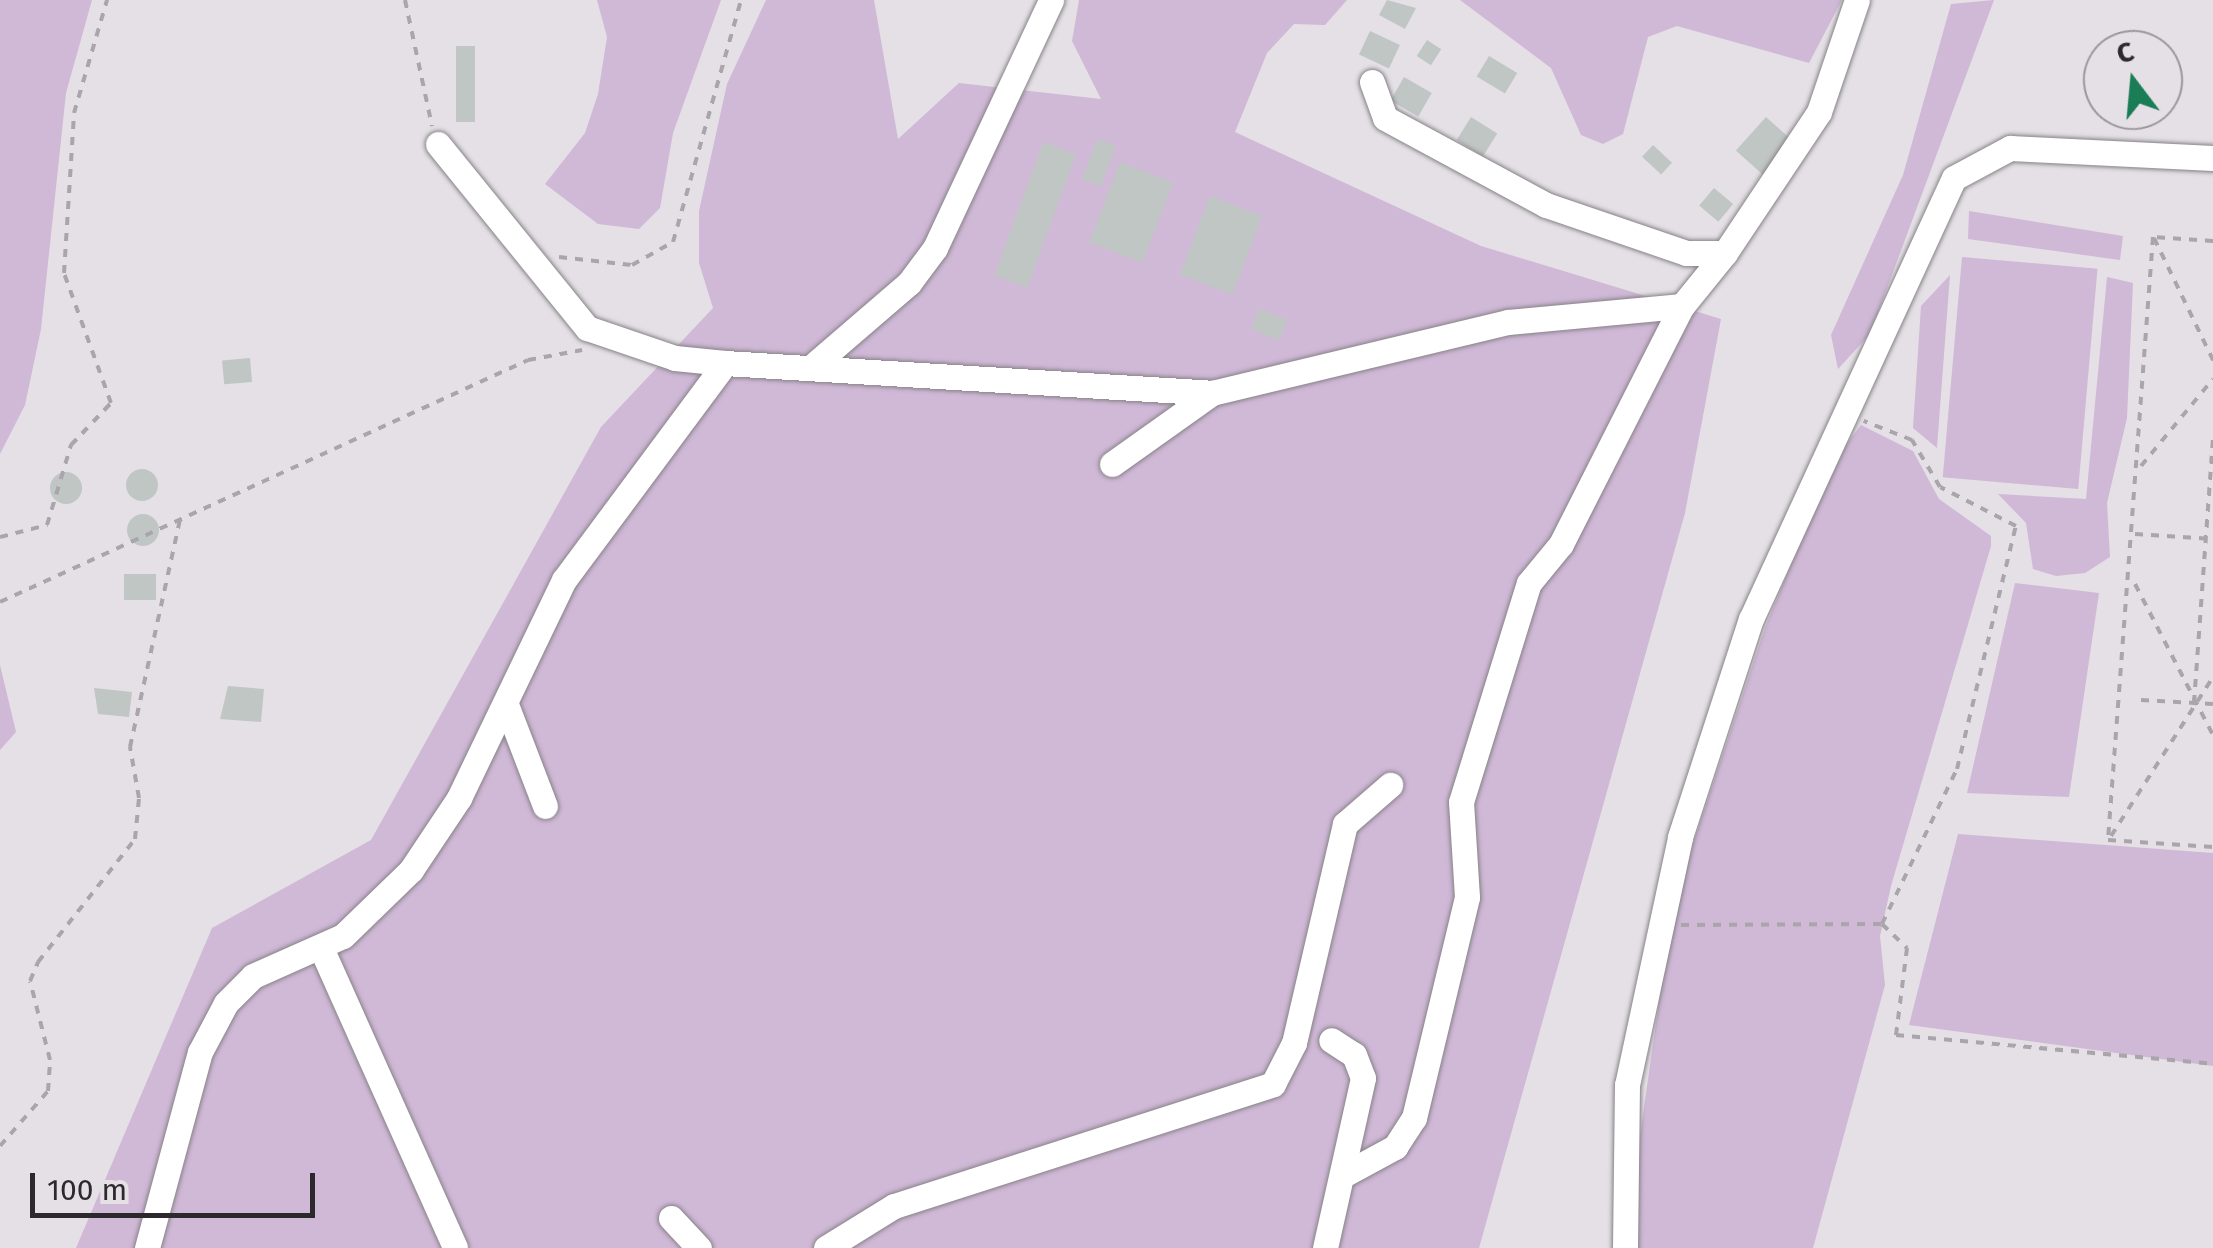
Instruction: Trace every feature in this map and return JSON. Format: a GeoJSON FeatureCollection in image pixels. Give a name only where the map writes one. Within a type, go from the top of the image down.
{"type":"FeatureCollection","features":[{"type":"Feature","properties":{"kind":"lane"},"geometry":{"type":"LineString","coordinates":[[816,363],[909,283],[935,248],[1051,0]]}},
{"type":"Feature","properties":{"kind":"lane"},"geometry":{"type":"LineString","coordinates":[[1346,1173],[1394,1147],[1414,1118],[1467,897],[1461,802],[1529,584],[1561,544],[1682,306],[1725,253],[1819,112],[1856,0]]}},
{"type":"Feature","properties":{"kind":"lane"},"geometry":{"type":"LineString","coordinates":[[1372,82],[1385,118],[1546,205],[1686,253],[1725,253]]}},
{"type":"Feature","properties":{"kind":"lane"},"geometry":{"type":"LineString","coordinates":[[438,144],[530,267],[586,328],[608,337],[726,363],[816,363],[888,376],[1212,394],[1508,322],[1682,306]]}},
{"type":"Feature","properties":{"kind":"lane"},"geometry":{"type":"LineString","coordinates":[[1625,1248],[1627,1085],[1661,926],[1751,620],[1954,178],[1970,162],[2010,148],[2213,158]]}},
{"type":"Feature","properties":{"kind":"lane"},"geometry":{"type":"LineString","coordinates":[[147,1248],[200,1052],[226,1003],[253,976],[322,950],[411,870],[508,707],[564,580],[726,363]]}},
{"type":"Feature","properties":{"kind":"lane"},"geometry":{"type":"LineString","coordinates":[[1112,464],[1212,394]]}},
{"type":"Feature","properties":{"kind":"lane"},"geometry":{"type":"LineString","coordinates":[[508,707],[545,806]]}},
{"type":"Feature","properties":{"kind":"lane"},"geometry":{"type":"LineString","coordinates":[[826,1248],[894,1206],[1273,1084],[1294,1044],[1340,836],[1355,806],[1390,784]]}},
{"type":"Feature","properties":{"kind":"lane"},"geometry":{"type":"LineString","coordinates":[[322,950],[455,1248]]}},
{"type":"Feature","properties":{"kind":"lane"},"geometry":{"type":"LineString","coordinates":[[1325,1248],[1346,1173],[1363,1078],[1354,1056],[1331,1040]]}},
{"type":"Feature","properties":{"kind":"lane"},"geometry":{"type":"LineString","coordinates":[[670,1218],[699,1248]]}},
{"type":"Feature","properties":{"kind":"path"},"geometry":{"type":"LineString","coordinates":[[0,536],[47,524],[71,445],[110,403],[64,272],[74,112],[108,0]]}},
{"type":"Feature","properties":{"kind":"path"},"geometry":{"type":"LineString","coordinates":[[405,0],[438,144]]}},
{"type":"Feature","properties":{"kind":"path"},"geometry":{"type":"LineString","coordinates":[[530,267],[580,255],[632,266],[673,242],[742,0]]}},
{"type":"Feature","properties":{"kind":"path"},"geometry":{"type":"LineString","coordinates":[[2153,237],[2213,241]]}},
{"type":"Feature","properties":{"kind":"path"},"geometry":{"type":"LineString","coordinates":[[2153,237],[2213,360]]}},
{"type":"Feature","properties":{"kind":"path"},"geometry":{"type":"LineString","coordinates":[[2108,840],[2133,580],[2153,237]]}},
{"type":"Feature","properties":{"kind":"path"},"geometry":{"type":"LineString","coordinates":[[0,602],[528,360],[608,337]]}},
{"type":"Feature","properties":{"kind":"path"},"geometry":{"type":"LineString","coordinates":[[2141,466],[2213,379]]}},
{"type":"Feature","properties":{"kind":"path"},"geometry":{"type":"LineString","coordinates":[[1844,412],[1912,440],[1940,487],[2016,526],[1958,769],[1882,924]]}},
{"type":"Feature","properties":{"kind":"path"},"geometry":{"type":"LineString","coordinates":[[2194,703],[2213,436]]}},
{"type":"Feature","properties":{"kind":"path"},"geometry":{"type":"LineString","coordinates":[[0,1146],[48,1091],[50,1060],[30,981],[134,840],[140,798],[130,747],[180,519]]}},
{"type":"Feature","properties":{"kind":"path"},"geometry":{"type":"LineString","coordinates":[[2136,534],[2213,539]]}},
{"type":"Feature","properties":{"kind":"path"},"geometry":{"type":"LineString","coordinates":[[2133,580],[2213,735]]}},
{"type":"Feature","properties":{"kind":"path"},"geometry":{"type":"LineString","coordinates":[[2108,840],[2213,677]]}},
{"type":"Feature","properties":{"kind":"path"},"geometry":{"type":"LineString","coordinates":[[2141,700],[2213,704]]}},
{"type":"Feature","properties":{"kind":"path"},"geometry":{"type":"LineString","coordinates":[[2108,840],[2213,847]]}},
{"type":"Feature","properties":{"kind":"path"},"geometry":{"type":"LineString","coordinates":[[1661,926],[1882,924],[1907,948],[1896,1035],[2213,1064]]}},
{"type":"Feature","properties":{"kind":"shaded area"},"geometry":{"type":"Polygon","coordinates":[[[0,0],[92,0],[66,93],[41,329],[25,405],[0,454],[0,0]]]}},
{"type":"Feature","properties":{"kind":"shaded area"},"geometry":{"type":"Polygon","coordinates":[[[597,0],[721,0],[673,133],[660,208],[639,229],[598,224],[545,184],[585,133],[598,94],[607,37],[597,0]]]}},
{"type":"Feature","properties":{"kind":"shaded area"},"geometry":{"type":"Polygon","coordinates":[[[766,0],[874,0],[898,139],[959,83],[1101,99],[1072,41],[1079,0],[1347,0],[1325,25],[1294,24],[1267,53],[1235,132],[1481,246],[1721,319],[1685,513],[1479,1248],[76,1248],[212,928],[371,840],[601,427],[713,308],[699,263],[699,211],[727,84],[766,0]]]}},
{"type":"Feature","properties":{"kind":"shaded area"},"geometry":{"type":"Polygon","coordinates":[[[1460,0],[1842,0],[1809,63],[1677,26],[1648,37],[1623,134],[1603,144],[1581,135],[1551,68],[1460,0]]]}},
{"type":"Feature","properties":{"kind":"shaded area"},"geometry":{"type":"Polygon","coordinates":[[[1994,0],[1870,334],[1838,369],[1831,335],[1903,175],[1951,4],[1994,0]]]}},
{"type":"Feature","properties":{"kind":"shaded area"},"geometry":{"type":"Polygon","coordinates":[[[1969,211],[2123,236],[2120,260],[1968,239],[1969,211]]]}},
{"type":"Feature","properties":{"kind":"shaded area"},"geometry":{"type":"Polygon","coordinates":[[[1962,257],[2097,269],[2078,489],[1943,477],[1962,257]]]}},
{"type":"Feature","properties":{"kind":"shaded area"},"geometry":{"type":"Polygon","coordinates":[[[1950,275],[1937,448],[1913,428],[1921,306],[1950,275]]]}},
{"type":"Feature","properties":{"kind":"shaded area"},"geometry":{"type":"Polygon","coordinates":[[[2107,277],[2133,283],[2127,418],[2107,503],[2110,557],[2085,573],[2056,576],[2033,569],[2026,523],[1998,494],[2086,499],[2107,277]]]}},
{"type":"Feature","properties":{"kind":"shaded area"},"geometry":{"type":"Polygon","coordinates":[[[1861,425],[1913,451],[1939,499],[1991,536],[1991,546],[1891,886],[1880,936],[1885,985],[1813,1248],[1624,1248],[1673,904],[1765,628],[1833,462],[1861,425]]]}},
{"type":"Feature","properties":{"kind":"shaded area"},"geometry":{"type":"Polygon","coordinates":[[[2015,583],[2099,593],[2069,797],[1967,793],[2015,583]]]}},
{"type":"Feature","properties":{"kind":"shaded area"},"geometry":{"type":"Polygon","coordinates":[[[0,665],[16,732],[0,750],[0,665]]]}},
{"type":"Feature","properties":{"kind":"shaded area"},"geometry":{"type":"Polygon","coordinates":[[[1958,834],[2213,853],[2213,1066],[1909,1025],[1958,834]]]}},
{"type":"Feature","properties":{"kind":"building"},"geometry":{"type":"Polygon","coordinates":[[[1387,0],[1416,8],[1405,29],[1379,15],[1387,0]]]}},
{"type":"Feature","properties":{"kind":"building"},"geometry":{"type":"Polygon","coordinates":[[[1370,31],[1400,45],[1389,69],[1359,55],[1370,31]]]}},
{"type":"Feature","properties":{"kind":"building"},"geometry":{"type":"Polygon","coordinates":[[[1427,40],[1441,49],[1431,65],[1417,56],[1427,40]]]}},
{"type":"Feature","properties":{"kind":"building"},"geometry":{"type":"Polygon","coordinates":[[[456,46],[475,46],[475,122],[456,122],[456,46]]]}},
{"type":"Feature","properties":{"kind":"building"},"geometry":{"type":"Polygon","coordinates":[[[1489,56],[1517,73],[1505,94],[1477,77],[1489,56]]]}},
{"type":"Feature","properties":{"kind":"building"},"geometry":{"type":"Polygon","coordinates":[[[1404,77],[1432,93],[1418,116],[1390,100],[1404,77]]]}},
{"type":"Feature","properties":{"kind":"building"},"geometry":{"type":"Polygon","coordinates":[[[1471,117],[1497,133],[1483,156],[1457,140],[1471,117]]]}},
{"type":"Feature","properties":{"kind":"building"},"geometry":{"type":"Polygon","coordinates":[[[1766,117],[1793,141],[1763,175],[1736,150],[1766,117]]]}},
{"type":"Feature","properties":{"kind":"building"},"geometry":{"type":"Polygon","coordinates":[[[1097,139],[1116,146],[1101,186],[1082,179],[1097,139]]]}},
{"type":"Feature","properties":{"kind":"building"},"geometry":{"type":"Polygon","coordinates":[[[1043,142],[1076,154],[1027,287],[994,275],[1043,142]]]}},
{"type":"Feature","properties":{"kind":"building"},"geometry":{"type":"Polygon","coordinates":[[[1653,145],[1672,163],[1661,174],[1642,157],[1653,145]]]}},
{"type":"Feature","properties":{"kind":"building"},"geometry":{"type":"Polygon","coordinates":[[[1120,162],[1173,182],[1142,263],[1089,242],[1120,162]]]}},
{"type":"Feature","properties":{"kind":"building"},"geometry":{"type":"Polygon","coordinates":[[[1714,188],[1733,204],[1718,222],[1699,206],[1714,188]]]}},
{"type":"Feature","properties":{"kind":"building"},"geometry":{"type":"Polygon","coordinates":[[[1210,196],[1262,216],[1232,294],[1180,274],[1210,196]]]}},
{"type":"Feature","properties":{"kind":"building"},"geometry":{"type":"Polygon","coordinates":[[[1259,309],[1287,320],[1279,340],[1251,330],[1259,309]]]}},
{"type":"Feature","properties":{"kind":"building"},"geometry":{"type":"Polygon","coordinates":[[[250,358],[252,382],[224,384],[222,360],[250,358]]]}},
{"type":"Feature","properties":{"kind":"building"},"geometry":{"type":"Polygon","coordinates":[[[142,469],[153,474],[158,485],[153,496],[142,501],[131,496],[126,485],[131,474],[142,469]]]}},
{"type":"Feature","properties":{"kind":"building"},"geometry":{"type":"Polygon","coordinates":[[[66,472],[77,477],[82,488],[77,499],[66,504],[55,499],[50,488],[55,477],[66,472]]]}},
{"type":"Feature","properties":{"kind":"building"},"geometry":{"type":"Polygon","coordinates":[[[143,514],[154,519],[159,530],[154,541],[143,546],[132,541],[127,530],[132,519],[143,514]]]}},
{"type":"Feature","properties":{"kind":"building"},"geometry":{"type":"Polygon","coordinates":[[[124,574],[156,574],[156,600],[124,600],[124,574]]]}},
{"type":"Feature","properties":{"kind":"building"},"geometry":{"type":"Polygon","coordinates":[[[228,686],[264,689],[261,722],[220,719],[228,686]]]}},
{"type":"Feature","properties":{"kind":"building"},"geometry":{"type":"Polygon","coordinates":[[[94,688],[132,692],[129,717],[98,714],[94,688]]]}}]}
